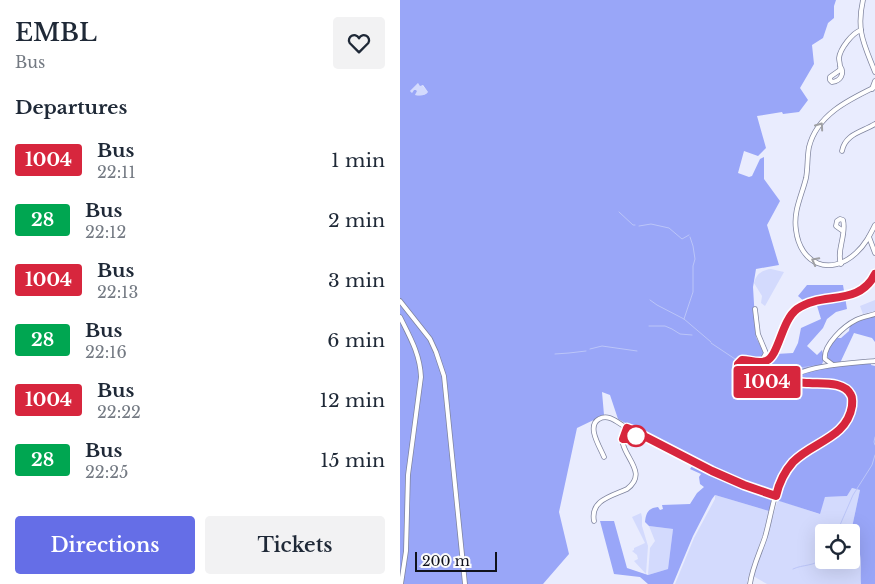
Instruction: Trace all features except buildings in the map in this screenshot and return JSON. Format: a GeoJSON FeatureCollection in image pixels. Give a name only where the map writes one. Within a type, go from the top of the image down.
{"type":"FeatureCollection","features":[{"type":"Feature","properties":{"kind":"street"},"geometry":{"type":"LineString","coordinates":[[863,0],[860,18],[861,30],[864,47],[875,71]]}},
{"type":"Feature","properties":{"kind":"street"},"geometry":{"type":"LineString","coordinates":[[840,66],[839,58],[841,52],[854,32],[861,30]]}},
{"type":"Feature","properties":{"kind":"street"},"geometry":{"type":"LineString","coordinates":[[875,81],[874,88],[840,106],[826,118],[816,131],[809,148],[806,178],[796,211],[795,224],[801,248],[805,255],[822,265],[833,266],[841,264],[857,252],[869,237],[875,225]]}},
{"type":"Feature","properties":{"kind":"street"},"geometry":{"type":"LineString","coordinates":[[842,151],[844,144],[849,138],[875,124]]}},
{"type":"Feature","properties":{"kind":"street"},"geometry":{"type":"LineString","coordinates":[[841,264],[839,260],[843,231]]}},
{"type":"Feature","properties":{"kind":"street"},"geometry":{"type":"LineString","coordinates":[[869,237],[875,253]]}},
{"type":"Feature","properties":{"kind":"street"},"geometry":{"type":"LineString","coordinates":[[750,584],[783,476],[793,462],[802,454],[832,436],[846,424],[850,415],[852,396],[849,392],[835,384],[787,381],[760,382],[741,373],[738,369],[738,364],[742,360],[767,361],[773,356],[786,322],[793,313],[813,301],[837,298],[859,291],[868,285],[875,274]]}},
{"type":"Feature","properties":{"kind":"street"},"geometry":{"type":"LineString","coordinates":[[400,301],[430,339],[444,376],[465,584]]}},
{"type":"Feature","properties":{"kind":"street"},"geometry":{"type":"LineString","coordinates":[[755,309],[758,334],[766,353],[761,362]]}},
{"type":"Feature","properties":{"kind":"street"},"geometry":{"type":"LineString","coordinates":[[821,368],[825,359],[824,353],[826,349],[843,329],[856,320],[875,314]]}},
{"type":"Feature","properties":{"kind":"street"},"geometry":{"type":"LineString","coordinates":[[400,317],[420,363],[408,475],[406,551],[402,584]]}},
{"type":"Feature","properties":{"kind":"street"},"geometry":{"type":"LineString","coordinates":[[825,359],[833,366]]}},
{"type":"Feature","properties":{"kind":"street"},"geometry":{"type":"LineString","coordinates":[[787,381],[796,375],[821,368],[875,361]]}},
{"type":"Feature","properties":{"kind":"street"},"geometry":{"type":"LineString","coordinates":[[604,457],[593,431],[596,421],[600,418],[608,418],[712,471],[776,496]]}},
{"type":"Feature","properties":{"kind":"street"},"geometry":{"type":"LineString","coordinates":[[594,521],[594,511],[599,503],[627,489],[634,480],[635,472],[623,444],[627,428]]}},
{"type":"Feature","properties":{"kind":"street"},"geometry":{"type":"LineString","coordinates":[[623,439],[640,434]]}},
{"type":"Feature","properties":{"kind":"shaded area"},"geometry":{"type":"Polygon","coordinates":[[[400,0],[836,0],[834,18],[828,23],[823,38],[812,45],[814,64],[800,88],[808,100],[799,112],[783,114],[782,112],[757,116],[766,148],[758,156],[744,151],[738,173],[749,177],[752,176],[760,159],[764,157],[764,179],[780,201],[767,225],[779,265],[756,269],[753,287],[756,337],[761,347],[769,353],[767,358],[776,354],[793,353],[798,343],[801,328],[821,319],[815,299],[805,302],[798,296],[807,285],[843,285],[847,309],[836,312],[827,319],[823,328],[807,346],[817,355],[822,350],[824,359],[821,368],[871,363],[871,365],[875,366],[875,584],[861,584],[860,524],[853,524],[860,490],[852,488],[847,496],[825,497],[820,514],[773,499],[769,511],[715,495],[693,536],[673,584],[648,584],[640,577],[614,574],[600,521],[614,521],[627,568],[648,575],[668,569],[673,529],[649,526],[645,522],[647,514],[650,510],[658,507],[660,510],[663,509],[662,505],[690,504],[697,493],[704,487],[700,484],[699,477],[701,474],[690,469],[697,462],[618,419],[610,395],[602,392],[604,415],[577,428],[559,512],[569,554],[543,584],[400,584],[400,0]],[[418,83],[410,91],[412,93],[416,90],[415,95],[424,95],[428,92],[423,85],[420,86],[418,83]]]}},
{"type":"Feature","properties":{"kind":"shaded area"},"geometry":{"type":"Polygon","coordinates":[[[418,83],[428,92],[420,96],[415,95],[417,90],[414,90],[412,93],[410,91],[418,83]]]}},
{"type":"Feature","properties":{"kind":"shaded area"},"geometry":{"type":"Polygon","coordinates":[[[771,269],[784,272],[765,306],[761,303],[762,296],[754,283],[760,273],[771,269]]]}},
{"type":"Feature","properties":{"kind":"shaded area"},"geometry":{"type":"Polygon","coordinates":[[[875,300],[875,311],[863,314],[860,306],[875,300]]]}},
{"type":"Feature","properties":{"kind":"shaded area"},"geometry":{"type":"Polygon","coordinates":[[[875,316],[875,342],[872,338],[854,333],[840,363],[833,364],[827,354],[836,338],[841,338],[849,331],[850,325],[875,316]]]}},
{"type":"Feature","properties":{"kind":"shaded area"},"geometry":{"type":"Polygon","coordinates":[[[852,488],[860,490],[853,524],[815,524],[815,569],[860,569],[860,560],[861,584],[767,584],[753,576],[778,500],[819,514],[825,497],[847,496],[852,488]]]}},
{"type":"Feature","properties":{"kind":"shaded area"},"geometry":{"type":"Polygon","coordinates":[[[715,495],[769,511],[747,581],[748,584],[675,584],[694,538],[715,499],[715,495]]]}},
{"type":"Feature","properties":{"kind":"shaded area"},"geometry":{"type":"Polygon","coordinates":[[[641,513],[642,526],[648,546],[646,574],[634,561],[638,559],[637,555],[632,551],[634,548],[645,543],[632,517],[641,513]]]}},
{"type":"Feature","properties":{"kind":"shaded area"},"geometry":{"type":"Polygon","coordinates":[[[649,526],[673,529],[668,569],[648,575],[650,548],[655,541],[649,526]]]}},
{"type":"Feature","properties":{"kind":"waterway"},"geometry":{"type":"LineString","coordinates":[[619,212],[635,225]]}},
{"type":"Feature","properties":{"kind":"waterway"},"geometry":{"type":"LineString","coordinates":[[639,226],[651,224],[669,228],[682,239],[689,235]]}},
{"type":"Feature","properties":{"kind":"waterway"},"geometry":{"type":"LineString","coordinates":[[684,319],[693,292],[693,266],[695,259],[690,237]]}},
{"type":"Feature","properties":{"kind":"waterway"},"geometry":{"type":"LineString","coordinates":[[650,300],[684,319],[711,342]]}},
{"type":"Feature","properties":{"kind":"waterway"},"geometry":{"type":"LineString","coordinates":[[649,326],[665,326],[680,334],[692,335]]}},
{"type":"Feature","properties":{"kind":"waterway"},"geometry":{"type":"LineString","coordinates":[[711,343],[738,361]]}},
{"type":"Feature","properties":{"kind":"waterway"},"geometry":{"type":"LineString","coordinates":[[590,349],[602,346],[637,351]]}},
{"type":"Feature","properties":{"kind":"waterway"},"geometry":{"type":"LineString","coordinates":[[555,354],[586,351]]}},
{"type":"Feature","properties":{"kind":"waterway"},"geometry":{"type":"LineString","coordinates":[[742,363],[762,376],[778,378],[790,374],[799,368],[814,366]]}},
{"type":"Feature","properties":{"kind":"waterway"},"geometry":{"type":"LineString","coordinates":[[755,387],[763,383]]}},
{"type":"Feature","properties":{"kind":"waterway"},"geometry":{"type":"LineString","coordinates":[[875,437],[875,445]]}},
{"type":"Feature","properties":{"kind":"waterway"},"geometry":{"type":"LineString","coordinates":[[840,524],[853,495],[872,465],[875,455]]}},
{"type":"Feature","properties":{"kind":"waterway"},"geometry":{"type":"LineString","coordinates":[[793,569],[815,563]]}},
{"type":"Feature","properties":{"kind":"bus line","name":"1004"},"geometry":{"type":"LineString","coordinates":[[632,430],[627,428],[623,439],[640,434],[682,457],[731,480],[776,496],[783,476],[793,462],[802,454],[832,436],[846,424],[852,406],[851,394],[846,389],[831,384],[759,381],[740,372],[738,364],[742,360],[767,361],[773,356],[786,322],[793,313],[813,301],[837,298],[859,291],[868,285],[875,274]]}}]}
